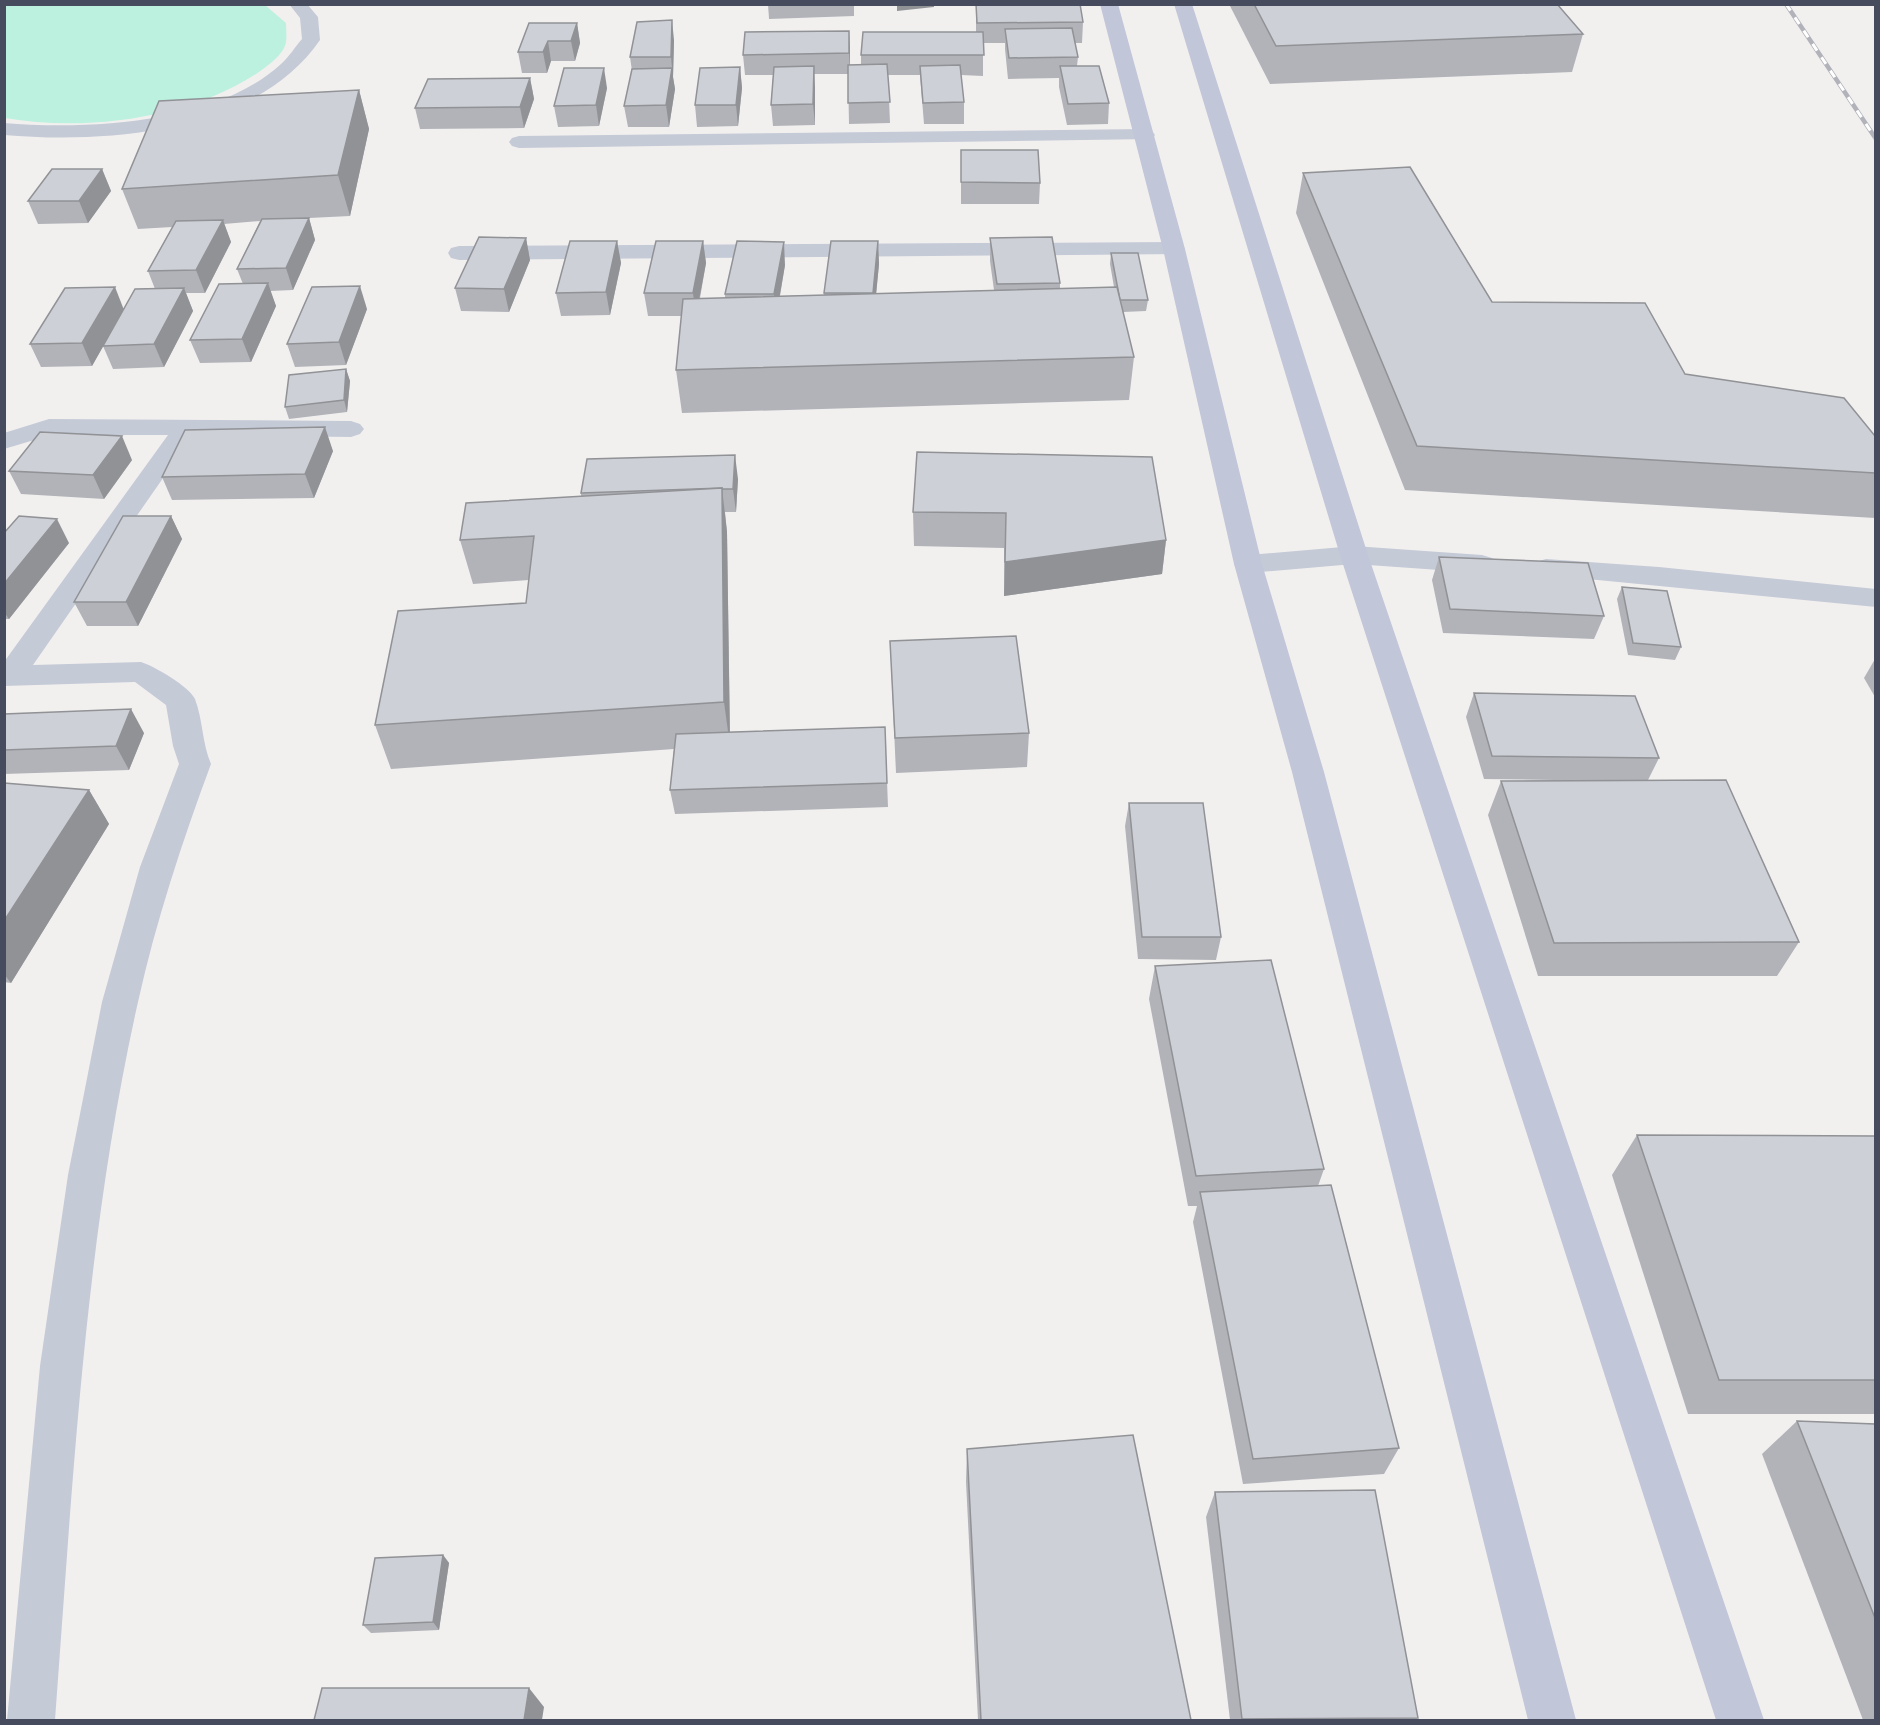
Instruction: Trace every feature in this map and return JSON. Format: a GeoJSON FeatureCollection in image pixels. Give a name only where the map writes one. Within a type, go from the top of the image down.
{"type":"FeatureCollection","features":[{"type":"Feature","properties":{"kind":"main road"},"geometry":{"type":"LineString","coordinates":[[1110,4],[1174,249],[1248,564],[1308,772],[1552,1720]]}},
{"type":"Feature","properties":{"kind":"main road"},"geometry":{"type":"LineString","coordinates":[[1183,4],[1354,555],[1740,1720]]}},
{"type":"Feature","properties":{"kind":"street"},"geometry":{"type":"LineString","coordinates":[[4,129],[67,134],[135,127],[201,112],[256,90],[293,66],[311,40],[309,17],[297,4]]}},
{"type":"Feature","properties":{"kind":"street"},"geometry":{"type":"LineString","coordinates":[[519,142],[1145,135]]}},
{"type":"Feature","properties":{"kind":"street"},"geometry":{"type":"LineString","coordinates":[[459,253],[1174,249]]}},
{"type":"Feature","properties":{"kind":"street"},"geometry":{"type":"LineString","coordinates":[[4,442],[49,427],[351,429]]}},
{"type":"Feature","properties":{"kind":"street"},"geometry":{"type":"LineString","coordinates":[[7,676],[186,427]]}},
{"type":"Feature","properties":{"kind":"street"},"geometry":{"type":"LineString","coordinates":[[1248,564],[1354,555],[1659,576],[1875,598]]}},
{"type":"Feature","properties":{"kind":"street"},"geometry":{"type":"LineString","coordinates":[[7,676],[141,672],[180,700],[188,746],[195,764],[157,867],[120,1002],[87,1175],[61,1366],[31,1720]]}},
{"type":"Feature","properties":{"kind":"green space"},"geometry":{"type":"Polygon","coordinates":[[[4,5],[265,5],[286,23],[286,42],[278,56],[256,74],[198,102],[167,111],[101,122],[36,122],[5,118],[4,5]]]}},
{"type":"Feature","properties":{"kind":"building"},"geometry":{"type":"Polygon","coordinates":[[[976,4],[1080,4],[1083,22],[977,23],[976,4]]]}},
{"type":"Feature","properties":{"kind":"building"},"geometry":{"type":"Polygon","coordinates":[[[1254,4],[1557,4],[1583,34],[1276,46],[1254,4]]]}},
{"type":"Feature","properties":{"kind":"building"},"geometry":{"type":"Polygon","coordinates":[[[672,20],[671,57],[630,57],[637,22],[672,20]]]}},
{"type":"Feature","properties":{"kind":"building"},"geometry":{"type":"Polygon","coordinates":[[[529,23],[577,23],[571,41],[548,41],[543,52],[518,52],[529,23]]]}},
{"type":"Feature","properties":{"kind":"building"},"geometry":{"type":"Polygon","coordinates":[[[1072,28],[1078,57],[1009,58],[1005,29],[1072,28]]]}},
{"type":"Feature","properties":{"kind":"building"},"geometry":{"type":"Polygon","coordinates":[[[849,31],[849,53],[743,55],[745,32],[849,31]]]}},
{"type":"Feature","properties":{"kind":"building"},"geometry":{"type":"Polygon","coordinates":[[[863,32],[983,32],[984,55],[861,55],[863,32]]]}},
{"type":"Feature","properties":{"kind":"building"},"geometry":{"type":"Polygon","coordinates":[[[887,64],[890,102],[848,103],[848,65],[887,64]]]}},
{"type":"Feature","properties":{"kind":"building"},"geometry":{"type":"Polygon","coordinates":[[[960,65],[964,102],[923,103],[920,66],[960,65]]]}},
{"type":"Feature","properties":{"kind":"building"},"geometry":{"type":"Polygon","coordinates":[[[814,66],[813,104],[771,105],[774,67],[814,66]]]}},
{"type":"Feature","properties":{"kind":"building"},"geometry":{"type":"Polygon","coordinates":[[[1060,66],[1099,66],[1109,103],[1068,104],[1060,66]]]}},
{"type":"Feature","properties":{"kind":"building"},"geometry":{"type":"Polygon","coordinates":[[[740,67],[736,105],[695,105],[700,68],[740,67]]]}},
{"type":"Feature","properties":{"kind":"building"},"geometry":{"type":"Polygon","coordinates":[[[564,68],[604,68],[596,105],[554,106],[564,68]]]}},
{"type":"Feature","properties":{"kind":"building"},"geometry":{"type":"Polygon","coordinates":[[[672,68],[666,105],[624,106],[632,69],[672,68]]]}},
{"type":"Feature","properties":{"kind":"building"},"geometry":{"type":"Polygon","coordinates":[[[530,78],[520,107],[415,108],[428,79],[530,78]]]}},
{"type":"Feature","properties":{"kind":"building"},"geometry":{"type":"Polygon","coordinates":[[[359,90],[338,175],[122,189],[159,101],[359,90]]]}},
{"type":"Feature","properties":{"kind":"building"},"geometry":{"type":"Polygon","coordinates":[[[961,150],[1038,150],[1040,183],[961,182],[961,150]]]}},
{"type":"Feature","properties":{"kind":"building"},"geometry":{"type":"Polygon","coordinates":[[[1410,167],[1492,302],[1645,303],[1685,374],[1844,398],[1875,436],[1875,473],[1417,446],[1303,173],[1410,167]]]}},
{"type":"Feature","properties":{"kind":"building"},"geometry":{"type":"Polygon","coordinates":[[[52,169],[102,169],[79,201],[28,201],[52,169]]]}},
{"type":"Feature","properties":{"kind":"building"},"geometry":{"type":"Polygon","coordinates":[[[309,218],[286,268],[237,269],[262,219],[309,218]]]}},
{"type":"Feature","properties":{"kind":"building"},"geometry":{"type":"Polygon","coordinates":[[[223,220],[196,270],[148,271],[176,221],[223,220]]]}},
{"type":"Feature","properties":{"kind":"building"},"geometry":{"type":"Polygon","coordinates":[[[479,237],[526,238],[504,289],[455,288],[479,237]]]}},
{"type":"Feature","properties":{"kind":"building"},"geometry":{"type":"Polygon","coordinates":[[[1052,237],[1060,283],[997,284],[990,238],[1052,237]]]}},
{"type":"Feature","properties":{"kind":"building"},"geometry":{"type":"Polygon","coordinates":[[[570,241],[617,241],[606,292],[556,293],[570,241]]]}},
{"type":"Feature","properties":{"kind":"building"},"geometry":{"type":"Polygon","coordinates":[[[656,241],[703,241],[693,293],[644,293],[656,241]]]}},
{"type":"Feature","properties":{"kind":"building"},"geometry":{"type":"Polygon","coordinates":[[[737,241],[784,242],[774,294],[725,294],[737,241]]]}},
{"type":"Feature","properties":{"kind":"building"},"geometry":{"type":"Polygon","coordinates":[[[831,241],[878,241],[873,293],[824,293],[831,241]]]}},
{"type":"Feature","properties":{"kind":"building"},"geometry":{"type":"Polygon","coordinates":[[[1111,253],[1138,253],[1148,300],[1120,300],[1111,253]]]}},
{"type":"Feature","properties":{"kind":"building"},"geometry":{"type":"Polygon","coordinates":[[[268,283],[242,339],[190,340],[219,284],[268,283]]]}},
{"type":"Feature","properties":{"kind":"building"},"geometry":{"type":"Polygon","coordinates":[[[360,286],[339,342],[287,344],[312,287],[360,286]]]}},
{"type":"Feature","properties":{"kind":"building"},"geometry":{"type":"Polygon","coordinates":[[[115,287],[82,343],[30,344],[65,288],[115,287]]]}},
{"type":"Feature","properties":{"kind":"building"},"geometry":{"type":"Polygon","coordinates":[[[1117,287],[1134,357],[676,370],[683,299],[1117,287]]]}},
{"type":"Feature","properties":{"kind":"building"},"geometry":{"type":"Polygon","coordinates":[[[184,288],[154,344],[103,346],[135,289],[184,288]]]}},
{"type":"Feature","properties":{"kind":"building"},"geometry":{"type":"Polygon","coordinates":[[[346,369],[344,400],[285,407],[289,375],[346,369]]]}},
{"type":"Feature","properties":{"kind":"building"},"geometry":{"type":"Polygon","coordinates":[[[325,427],[305,474],[162,477],[185,430],[325,427]]]}},
{"type":"Feature","properties":{"kind":"building"},"geometry":{"type":"Polygon","coordinates":[[[40,432],[122,436],[93,475],[9,471],[40,432]]]}},
{"type":"Feature","properties":{"kind":"building"},"geometry":{"type":"Polygon","coordinates":[[[917,452],[1152,457],[1166,540],[1005,562],[1006,513],[913,512],[917,452]]]}},
{"type":"Feature","properties":{"kind":"building"},"geometry":{"type":"Polygon","coordinates":[[[735,455],[733,489],[581,493],[587,459],[735,455]]]}},
{"type":"Feature","properties":{"kind":"building"},"geometry":{"type":"Polygon","coordinates":[[[722,488],[724,702],[375,725],[398,611],[526,603],[534,536],[460,540],[466,503],[722,488]]]}},
{"type":"Feature","properties":{"kind":"building"},"geometry":{"type":"Polygon","coordinates":[[[19,516],[57,519],[4,584],[4,533],[19,516]]]}},
{"type":"Feature","properties":{"kind":"building"},"geometry":{"type":"Polygon","coordinates":[[[123,516],[171,516],[126,602],[74,602],[123,516]]]}},
{"type":"Feature","properties":{"kind":"building"},"geometry":{"type":"Polygon","coordinates":[[[1439,557],[1588,563],[1604,616],[1450,609],[1439,557]]]}},
{"type":"Feature","properties":{"kind":"building"},"geometry":{"type":"Polygon","coordinates":[[[1622,587],[1667,591],[1681,647],[1633,643],[1622,587]]]}},
{"type":"Feature","properties":{"kind":"building"},"geometry":{"type":"Polygon","coordinates":[[[1016,636],[1029,733],[895,738],[890,641],[1016,636]]]}},
{"type":"Feature","properties":{"kind":"building"},"geometry":{"type":"Polygon","coordinates":[[[1474,693],[1635,696],[1659,758],[1492,756],[1474,693]]]}},
{"type":"Feature","properties":{"kind":"building"},"geometry":{"type":"Polygon","coordinates":[[[131,709],[116,746],[4,750],[4,714],[131,709]]]}},
{"type":"Feature","properties":{"kind":"building"},"geometry":{"type":"Polygon","coordinates":[[[885,727],[887,783],[670,790],[676,734],[885,727]]]}},
{"type":"Feature","properties":{"kind":"building"},"geometry":{"type":"Polygon","coordinates":[[[1726,780],[1799,942],[1554,943],[1501,781],[1726,780]]]}},
{"type":"Feature","properties":{"kind":"building"},"geometry":{"type":"Polygon","coordinates":[[[4,783],[89,790],[4,921],[4,783]]]}},
{"type":"Feature","properties":{"kind":"building"},"geometry":{"type":"Polygon","coordinates":[[[1129,803],[1203,803],[1221,937],[1142,937],[1129,803]]]}},
{"type":"Feature","properties":{"kind":"building"},"geometry":{"type":"Polygon","coordinates":[[[1271,960],[1324,1169],[1196,1176],[1155,966],[1271,960]]]}},
{"type":"Feature","properties":{"kind":"building"},"geometry":{"type":"Polygon","coordinates":[[[1637,1135],[1875,1136],[1875,1380],[1719,1380],[1637,1135]]]}},
{"type":"Feature","properties":{"kind":"building"},"geometry":{"type":"Polygon","coordinates":[[[1331,1185],[1399,1448],[1253,1459],[1200,1192],[1331,1185]]]}},
{"type":"Feature","properties":{"kind":"building"},"geometry":{"type":"Polygon","coordinates":[[[1797,1421],[1875,1424],[1875,1618],[1797,1421]]]}},
{"type":"Feature","properties":{"kind":"building"},"geometry":{"type":"Polygon","coordinates":[[[1133,1435],[1191,1720],[981,1720],[967,1449],[1133,1435]]]}},
{"type":"Feature","properties":{"kind":"building"},"geometry":{"type":"Polygon","coordinates":[[[1375,1490],[1418,1718],[1242,1719],[1215,1492],[1375,1490]]]}},
{"type":"Feature","properties":{"kind":"building"},"geometry":{"type":"Polygon","coordinates":[[[443,1555],[433,1622],[363,1625],[375,1558],[443,1555]]]}},
{"type":"Feature","properties":{"kind":"building"},"geometry":{"type":"Polygon","coordinates":[[[322,1688],[529,1688],[524,1720],[314,1720],[322,1688]]]}},
{"type":"Feature","properties":{"kind":"railway"},"geometry":{"type":"LineString","coordinates":[[1786,4],[1876,139]]}}]}
